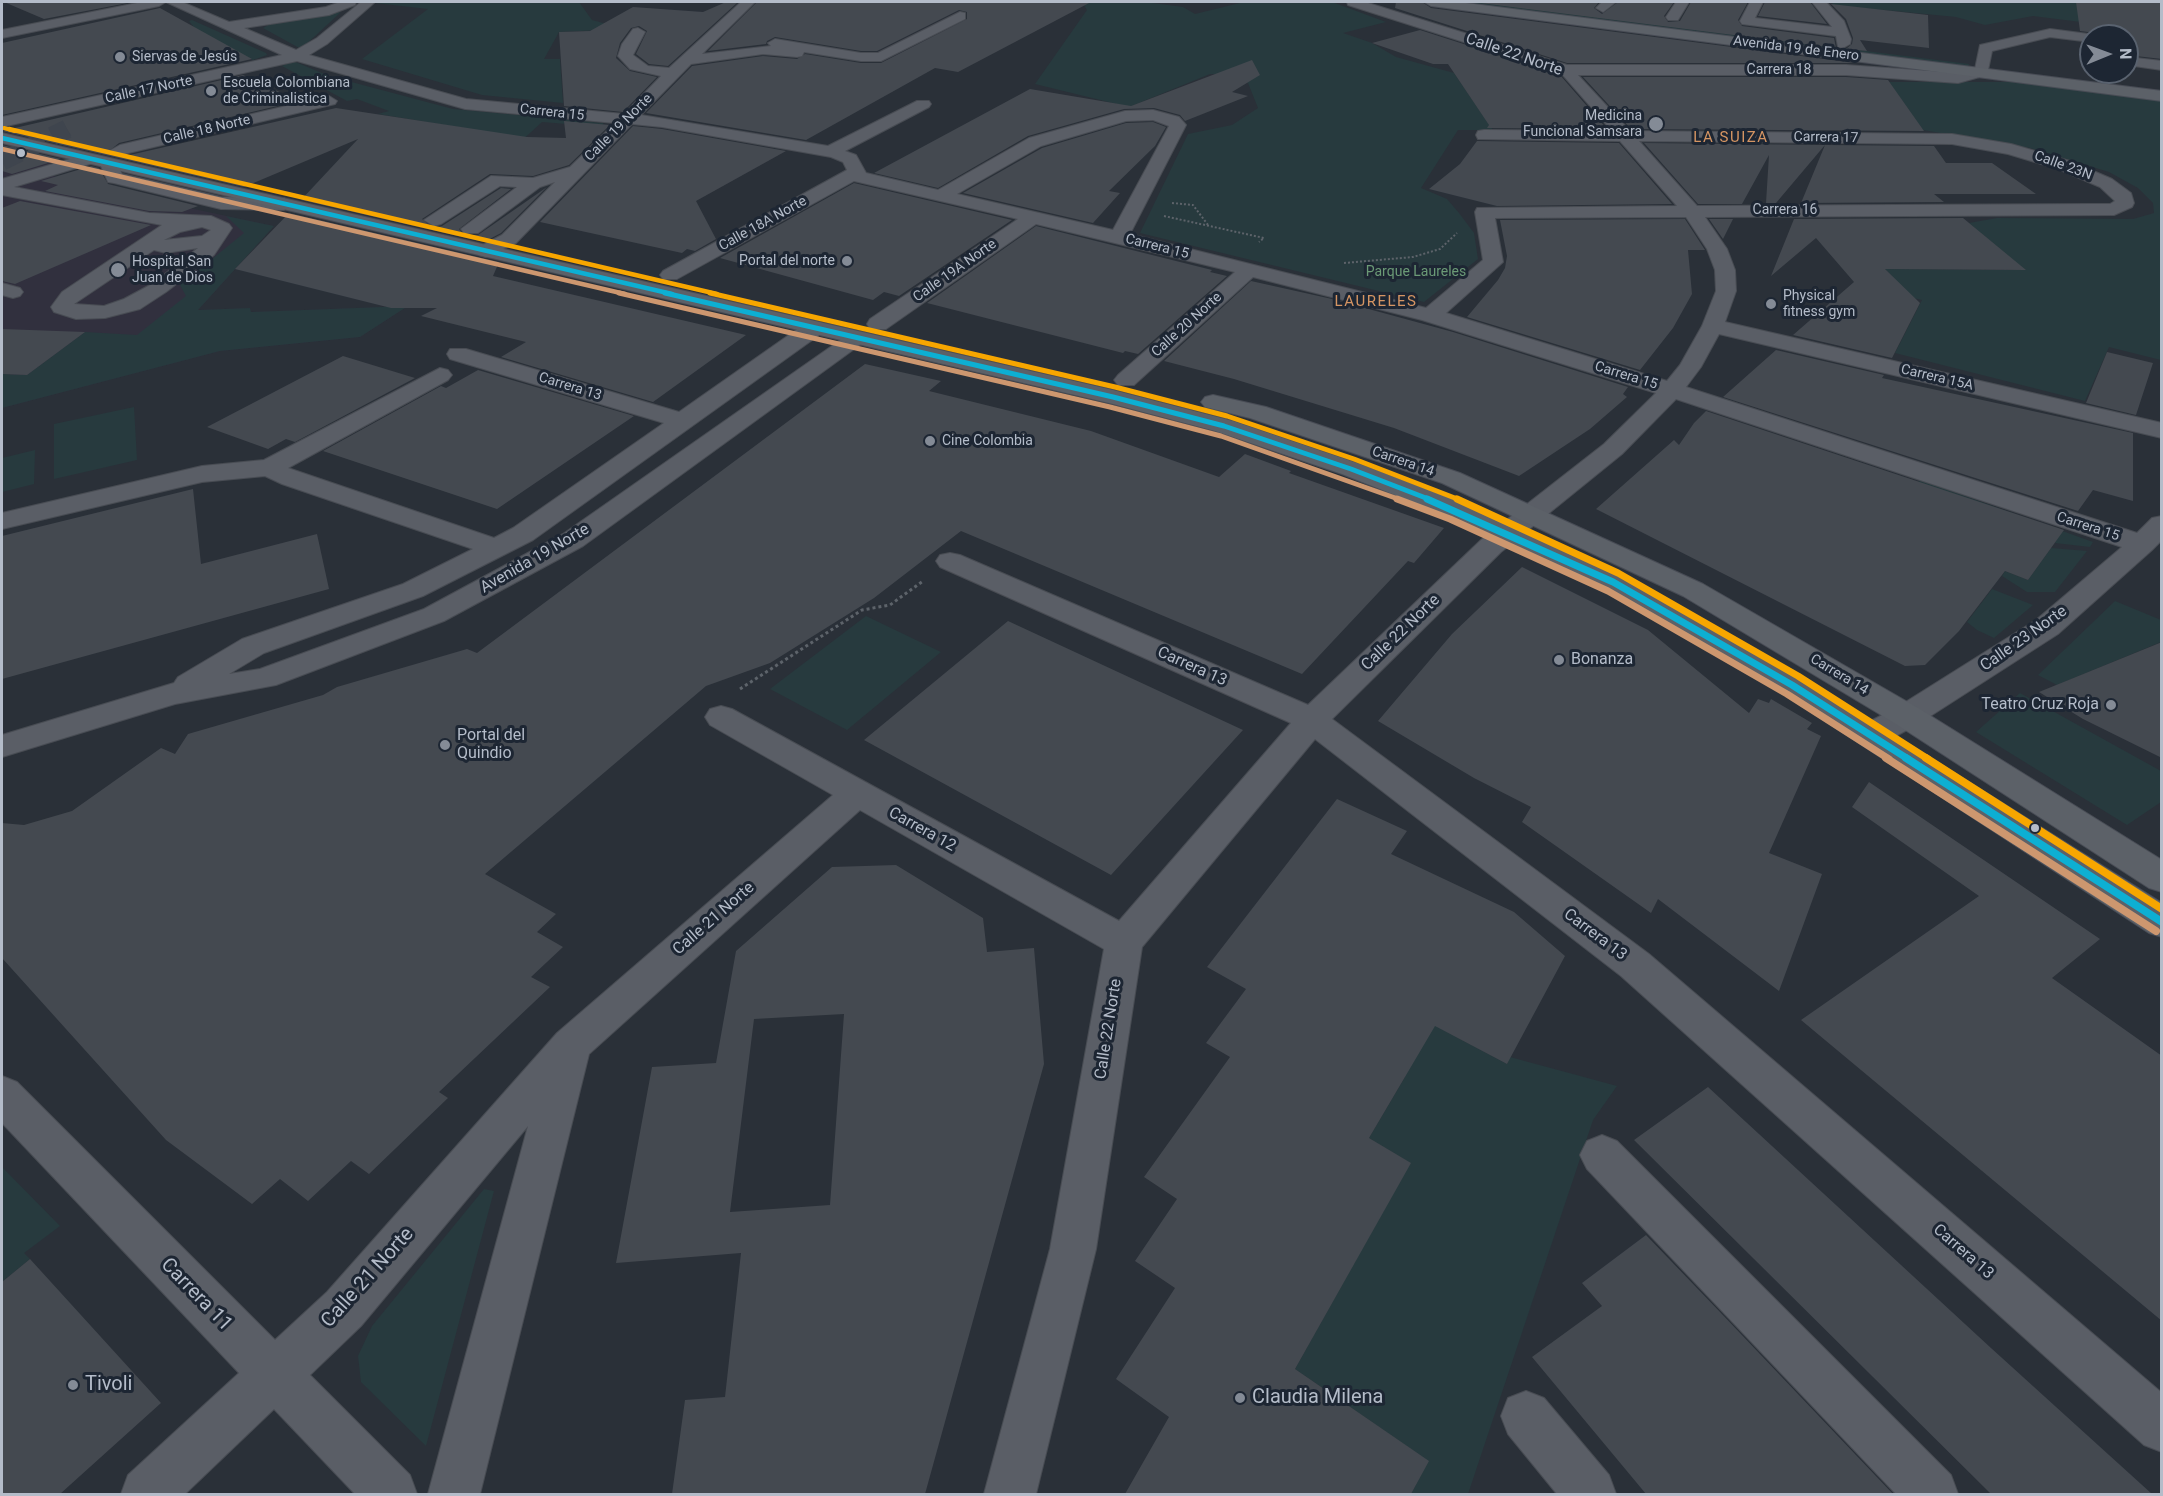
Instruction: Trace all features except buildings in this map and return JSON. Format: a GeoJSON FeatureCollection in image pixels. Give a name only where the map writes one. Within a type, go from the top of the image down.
{"type":"FeatureCollection","features":[{"type":"Feature","properties":{"kind":"main road","name":"Avenida 19 de Enero"},"geometry":{"type":"LineString","coordinates":[[1431,2],[1983,68],[2162,86]]}},
{"type":"Feature","properties":{"kind":"main road","name":"Avenida 19 de Enero"},"geometry":{"type":"LineString","coordinates":[[1495,2],[1842,39],[1983,68],[2162,96]]}},
{"type":"Feature","properties":{"kind":"main road","name":"Carrera 14"},"geometry":{"type":"LineString","coordinates":[[2,122],[103,159]]}},
{"type":"Feature","properties":{"kind":"main road","name":"Carrera 14"},"geometry":{"type":"LineString","coordinates":[[2,138],[103,159],[434,219],[509,239],[670,275],[868,331],[1224,426],[1518,523],[1693,590],[1907,716],[2162,878]]}},
{"type":"Feature","properties":{"kind":"main road","name":"Carrera 14"},"geometry":{"type":"LineString","coordinates":[[284,204],[814,328],[868,331],[1125,380],[1257,412],[1451,478],[1613,582],[1871,735],[2162,922]]}},
{"type":"Feature","properties":{"kind":"street"},"geometry":{"type":"LineString","coordinates":[[2,34],[159,2]]}},
{"type":"Feature","properties":{"kind":"street","name":"Carrera 15"},"geometry":{"type":"LineString","coordinates":[[172,2],[224,19],[297,56],[465,104],[662,122],[830,152],[850,159],[859,177],[1119,237],[1430,315],[2152,534]]}},
{"type":"Feature","properties":{"kind":"street"},"geometry":{"type":"LineString","coordinates":[[224,19],[306,2]]}},
{"type":"Feature","properties":{"kind":"street"},"geometry":{"type":"LineString","coordinates":[[224,19],[286,15],[320,2]]}},
{"type":"Feature","properties":{"kind":"street"},"geometry":{"type":"LineString","coordinates":[[224,19],[329,11],[350,2]]}},
{"type":"Feature","properties":{"kind":"street"},"geometry":{"type":"LineString","coordinates":[[297,56],[322,41],[369,2]]}},
{"type":"Feature","properties":{"kind":"street","name":"Calle 19 Norte"},"geometry":{"type":"LineString","coordinates":[[486,251],[509,239],[673,73],[748,2]]}},
{"type":"Feature","properties":{"kind":"street","name":"Calle 22 Norte"},"geometry":{"type":"LineString","coordinates":[[1010,1494],[1073,1249],[1124,942],[1312,720],[1518,523],[1614,449],[1672,390],[1690,367],[1713,326],[1726,291],[1725,270],[1717,249],[1692,211],[1628,136],[1566,70],[1353,2]]}},
{"type":"Feature","properties":{"kind":"street"},"geometry":{"type":"LineString","coordinates":[[1673,17],[1682,2]]}},
{"type":"Feature","properties":{"kind":"street"},"geometry":{"type":"LineString","coordinates":[[1756,2],[1747,21],[1842,39],[1837,21],[1819,2]]}},
{"type":"Feature","properties":{"kind":"street"},"geometry":{"type":"LineString","coordinates":[[776,43],[861,57],[881,57],[960,16]]}},
{"type":"Feature","properties":{"kind":"street"},"geometry":{"type":"LineString","coordinates":[[638,32],[629,44],[625,56],[635,66],[646,70],[673,73]]}},
{"type":"Feature","properties":{"kind":"street"},"geometry":{"type":"LineString","coordinates":[[1983,68],[1985,48],[2050,33],[2079,37]]}},
{"type":"Feature","properties":{"kind":"street"},"geometry":{"type":"LineString","coordinates":[[690,57],[831,36]]}},
{"type":"Feature","properties":{"kind":"street"},"geometry":{"type":"LineString","coordinates":[[1998,45],[2044,51]]}},
{"type":"Feature","properties":{"kind":"street"},"geometry":{"type":"LineString","coordinates":[[690,57],[773,50],[856,60]]}},
{"type":"Feature","properties":{"kind":"street","name":"Calle 17 Norte"},"geometry":{"type":"LineString","coordinates":[[2,122],[297,56]]}},
{"type":"Feature","properties":{"kind":"street"},"geometry":{"type":"LineString","coordinates":[[2139,63],[2162,66]]}},
{"type":"Feature","properties":{"kind":"street"},"geometry":{"type":"LineString","coordinates":[[262,65],[281,75]]}},
{"type":"Feature","properties":{"kind":"street","name":"Carrera 18"},"geometry":{"type":"LineString","coordinates":[[1566,70],[1846,70],[1958,78],[1983,68]]}},
{"type":"Feature","properties":{"kind":"street","name":"Calle 18 Norte"},"geometry":{"type":"LineString","coordinates":[[8,191],[103,159],[329,101],[310,90]]}},
{"type":"Feature","properties":{"kind":"street"},"geometry":{"type":"LineString","coordinates":[[830,152],[923,104]]}},
{"type":"Feature","properties":{"kind":"street"},"geometry":{"type":"LineString","coordinates":[[940,196],[1035,142],[1125,116],[1153,115],[1173,120],[1178,125],[1119,237]]}},
{"type":"Feature","properties":{"kind":"street","name":"Carrera 17"},"geometry":{"type":"LineString","coordinates":[[1484,135],[1952,139]]}},
{"type":"Feature","properties":{"kind":"street","name":"Calle 23N"},"geometry":{"type":"LineString","coordinates":[[1952,139],[2011,149],[2064,165],[2106,183],[2124,197],[2125,203],[2114,209],[2087,210]]}},
{"type":"Feature","properties":{"kind":"street"},"geometry":{"type":"LineString","coordinates":[[103,159],[114,178],[221,203],[284,204]]}},
{"type":"Feature","properties":{"kind":"street"},"geometry":{"type":"LineString","coordinates":[[471,229],[534,183],[578,170]]}},
{"type":"Feature","properties":{"kind":"street","name":"Calle 18A Norte"},"geometry":{"type":"LineString","coordinates":[[670,275],[855,173]]}},
{"type":"Feature","properties":{"kind":"street"},"geometry":{"type":"LineString","coordinates":[[434,219],[497,180],[534,183]]}},
{"type":"Feature","properties":{"kind":"street"},"geometry":{"type":"LineString","coordinates":[[8,191],[75,205],[155,230],[166,247],[179,247],[216,237]]}},
{"type":"Feature","properties":{"kind":"street","name":"Carrera 16"},"geometry":{"type":"LineString","coordinates":[[1485,216],[1692,211],[2087,210]]}},
{"type":"Feature","properties":{"kind":"street"},"geometry":{"type":"LineString","coordinates":[[1430,315],[1493,262],[1485,216]]}},
{"type":"Feature","properties":{"kind":"street","name":"Calle 19A Norte"},"geometry":{"type":"LineString","coordinates":[[868,331],[1032,218]]}},
{"type":"Feature","properties":{"kind":"street"},"geometry":{"type":"LineString","coordinates":[[200,222],[211,222],[222,228],[207,251],[159,288],[132,304],[105,312],[76,313],[62,307],[69,296],[155,230],[200,222]]}},
{"type":"Feature","properties":{"kind":"street","name":"Calle 20 Norte"},"geometry":{"type":"LineString","coordinates":[[1125,380],[1249,270]]}},
{"type":"Feature","properties":{"kind":"street","name":"Carrera 15A"},"geometry":{"type":"LineString","coordinates":[[1713,326],[2162,430]]}},
{"type":"Feature","properties":{"kind":"street","name":"Avenida 19 Norte"},"geometry":{"type":"LineString","coordinates":[[172,694],[253,646],[412,590],[523,534],[814,328]]}},
{"type":"Feature","properties":{"kind":"street","name":"Avenida 19 Norte"},"geometry":{"type":"LineString","coordinates":[[2,746],[172,694],[265,678],[434,615],[573,540],[868,331]]}},
{"type":"Feature","properties":{"kind":"street","name":"Carrera 13"},"geometry":{"type":"LineString","coordinates":[[458,354],[683,421]]}},
{"type":"Feature","properties":{"kind":"street"},"geometry":{"type":"LineString","coordinates":[[2,521],[202,474],[269,468],[440,375]]}},
{"type":"Feature","properties":{"kind":"street"},"geometry":{"type":"LineString","coordinates":[[269,468],[291,479],[498,548]]}},
{"type":"Feature","properties":{"kind":"street","name":"Calle 23 Norte"},"geometry":{"type":"LineString","coordinates":[[1871,735],[1907,716],[2047,627],[2152,534]]}},
{"type":"Feature","properties":{"kind":"street","name":"Carrera 13"},"geometry":{"type":"LineString","coordinates":[[950,561],[1312,720],[1635,965],[2162,1426]]}},
{"type":"Feature","properties":{"kind":"street","name":"Carrera 12"},"geometry":{"type":"LineString","coordinates":[[721,717],[1124,942]]}},
{"type":"Feature","properties":{"kind":"street","name":"Calle 21 Norte"},"geometry":{"type":"LineString","coordinates":[[147,1494],[344,1309],[571,1045],[857,793]]}},
{"type":"Feature","properties":{"kind":"street"},"geometry":{"type":"LineString","coordinates":[[454,1494],[571,1045]]}},
{"type":"Feature","properties":{"kind":"street","name":"Carrera 11"},"geometry":{"type":"LineString","coordinates":[[2,1095],[391,1494]]}},
{"type":"Feature","properties":{"kind":"street"},"geometry":{"type":"LineString","coordinates":[[1602,1155],[1932,1494]]}},
{"type":"Feature","properties":{"kind":"street"},"geometry":{"type":"LineString","coordinates":[[1526,1416],[1590,1494]]}},
{"type":"Feature","properties":{"kind":"path"},"geometry":{"type":"LineString","coordinates":[[1140,199],[1193,205],[1209,226]]}},
{"type":"Feature","properties":{"kind":"path"},"geometry":{"type":"LineString","coordinates":[[1336,264],[1422,255],[1440,249],[1458,232],[1485,216]]}},
{"type":"Feature","properties":{"kind":"path"},"geometry":{"type":"LineString","coordinates":[[721,717],[728,697],[862,610],[890,605],[950,561]]}},
{"type":"Feature","properties":{"kind":"shaded area","name":"Hospital San Juan de Dios"},"geometry":{"type":"Polygon","coordinates":[[[2,153],[52,161],[45,173],[81,185],[274,226],[198,310],[250,308],[251,312],[408,306],[360,337],[220,351],[2,408],[2,153]]]}},
{"type":"Feature","properties":{"kind":"green space"},"geometry":{"type":"Polygon","coordinates":[[[579,2],[592,20],[625,29],[559,32],[544,59],[560,59],[563,103],[482,95],[362,59],[428,9],[375,3],[579,2]]]}},
{"type":"Feature","properties":{"kind":"green space","name":"Parque Laureles"},"geometry":{"type":"Polygon","coordinates":[[[1082,2],[1145,2],[1183,7],[1195,14],[1244,2],[1332,2],[1386,22],[1343,33],[1372,43],[1396,57],[1454,73],[1493,130],[1458,130],[1421,188],[1447,199],[1459,213],[1474,233],[1478,259],[1424,302],[1140,233],[1188,134],[1232,125],[1258,108],[1248,83],[1224,74],[1210,74],[1129,107],[1035,84],[1087,10],[1082,2]]]}},
{"type":"Feature","properties":{"kind":"green space"},"geometry":{"type":"Polygon","coordinates":[[[1449,2],[1477,2],[1969,64],[1968,68],[1449,2]]]}},
{"type":"Feature","properties":{"kind":"green space"},"geometry":{"type":"Polygon","coordinates":[[[1832,2],[2136,2],[2161,14],[2161,32],[2139,29],[2139,24],[2097,24],[2033,16],[1985,25],[1956,17],[1833,5],[1832,2]]]}},
{"type":"Feature","properties":{"kind":"green space"},"geometry":{"type":"Polygon","coordinates":[[[341,12],[301,49],[263,28],[270,24],[341,12]]]}},
{"type":"Feature","properties":{"kind":"green space"},"geometry":{"type":"Polygon","coordinates":[[[192,20],[267,55],[253,60],[200,35],[189,21],[192,20]]]}},
{"type":"Feature","properties":{"kind":"green space"},"geometry":{"type":"Polygon","coordinates":[[[293,61],[329,76],[453,109],[603,123],[604,127],[542,122],[505,156],[463,128],[378,114],[389,111],[357,99],[347,101],[282,66],[293,61]]]}},
{"type":"Feature","properties":{"kind":"green space"},"geometry":{"type":"Polygon","coordinates":[[[1889,82],[2015,82],[2161,101],[2161,360],[2109,347],[2085,401],[1895,353],[1922,300],[1870,288],[1893,277],[1885,269],[2024,270],[1969,223],[1997,218],[2133,219],[2154,213],[2153,203],[2138,188],[2109,172],[2030,148],[1923,130],[1889,82]]]}},
{"type":"Feature","properties":{"kind":"green space"},"geometry":{"type":"Polygon","coordinates":[[[226,216],[274,226],[198,310],[250,308],[251,312],[408,306],[360,337],[220,351],[2,408],[2,374],[27,375],[85,332],[137,335],[186,296],[180,285],[244,233],[226,216]]]}},
{"type":"Feature","properties":{"kind":"green space"},"geometry":{"type":"Polygon","coordinates":[[[134,407],[137,460],[54,479],[54,424],[134,407]]]}},
{"type":"Feature","properties":{"kind":"green space"},"geometry":{"type":"Polygon","coordinates":[[[35,450],[34,484],[2,492],[2,458],[35,450]]]}},
{"type":"Feature","properties":{"kind":"green space"},"geometry":{"type":"Polygon","coordinates":[[[1920,480],[2093,542],[2090,547],[2055,543],[2058,537],[1917,485],[1920,480]]]}},
{"type":"Feature","properties":{"kind":"green space"},"geometry":{"type":"Polygon","coordinates":[[[2051,548],[2087,551],[2055,592],[2027,592],[2002,576],[2005,571],[2028,580],[2051,548]]]}},
{"type":"Feature","properties":{"kind":"green space"},"geometry":{"type":"Polygon","coordinates":[[[1992,589],[2033,605],[1994,638],[1967,622],[1992,589]]]}},
{"type":"Feature","properties":{"kind":"green space"},"geometry":{"type":"Polygon","coordinates":[[[2115,601],[2161,620],[2161,642],[2057,685],[2038,675],[2115,601]]]}},
{"type":"Feature","properties":{"kind":"green space"},"geometry":{"type":"Polygon","coordinates":[[[866,616],[941,652],[847,730],[770,689],[866,616]]]}},
{"type":"Feature","properties":{"kind":"green space"},"geometry":{"type":"Polygon","coordinates":[[[2020,693],[2161,771],[2161,802],[2127,825],[1976,732],[2020,693]]]}},
{"type":"Feature","properties":{"kind":"green space"},"geometry":{"type":"Polygon","coordinates":[[[1400,1007],[1507,1064],[1510,1057],[1617,1086],[1593,1120],[1468,1494],[1411,1494],[1428,1461],[1295,1369],[1410,1163],[1369,1138],[1405,1077],[1400,1007]]]}},
{"type":"Feature","properties":{"kind":"green space"},"geometry":{"type":"Polygon","coordinates":[[[2,1167],[60,1226],[24,1253],[30,1259],[2,1282],[2,1167]]]}},
{"type":"Feature","properties":{"kind":"green space"},"geometry":{"type":"Polygon","coordinates":[[[484,1189],[494,1191],[426,1446],[361,1382],[358,1356],[372,1326],[484,1189]]]}},
{"type":"Feature","properties":{"kind":"tunnel"},"geometry":{"type":"LineString","coordinates":[[2,161],[67,129],[64,131]]}},
{"type":"Feature","properties":{"kind":"transit line"},"geometry":{"type":"LineString","coordinates":[[4,128],[1115,387],[1227,416],[1354,459],[1458,499],[1618,573],[1798,676],[2162,909]]}},
{"type":"Feature","properties":{"kind":"transit line"},"geometry":{"type":"LineString","coordinates":[[2,138],[1113,397],[1224,426],[1351,469],[1454,509],[1613,582],[1792,685],[2162,922]]}},
{"type":"Feature","properties":{"kind":"transit line"},"geometry":{"type":"LineString","coordinates":[[2,149],[1110,407],[1221,436],[1347,479],[1450,519],[1608,591],[1787,694],[2156,931]]}},
{"type":"Feature","properties":{"kind":"place","name":"Siervas de Jesús"},"geometry":{"type":"Point","coordinates":[120,57]}},
{"type":"Feature","properties":{"kind":"place","name":"Escuela Colombiana de Criminalistica"},"geometry":{"type":"Point","coordinates":[211,91]}},
{"type":"Feature","properties":{"kind":"place","name":"Medicina Funcional Samsara"},"geometry":{"type":"Point","coordinates":[1656,124]}},
{"type":"Feature","properties":{"kind":"place","name":"Portal del norte"},"geometry":{"type":"Point","coordinates":[847,261]}},
{"type":"Feature","properties":{"kind":"place","name":"Hospital San Juan de Dios"},"geometry":{"type":"Point","coordinates":[118,270]}},
{"type":"Feature","properties":{"kind":"place","name":"Physical fitness gym"},"geometry":{"type":"Point","coordinates":[1771,304]}},
{"type":"Feature","properties":{"kind":"place","name":"Cine Colombia"},"geometry":{"type":"Point","coordinates":[930,441]}},
{"type":"Feature","properties":{"kind":"place","name":"Bonanza"},"geometry":{"type":"Point","coordinates":[1559,660]}},
{"type":"Feature","properties":{"kind":"place","name":"Teatro Cruz Roja"},"geometry":{"type":"Point","coordinates":[2111,705]}},
{"type":"Feature","properties":{"kind":"place","name":"Portal del Quindio"},"geometry":{"type":"Point","coordinates":[445,745]}},
{"type":"Feature","properties":{"kind":"place","name":"Tivoli"},"geometry":{"type":"Point","coordinates":[73,1385]}},
{"type":"Feature","properties":{"kind":"place","name":"Claudia Milena"},"geometry":{"type":"Point","coordinates":[1240,1398]}},
{"type":"Feature","properties":{"kind":"district","name":"LA SUIZA"},"geometry":{"type":"Point","coordinates":[1731,138]}},
{"type":"Feature","properties":{"kind":"district","name":"LAURELES"},"geometry":{"type":"Point","coordinates":[1376,302]}}]}
